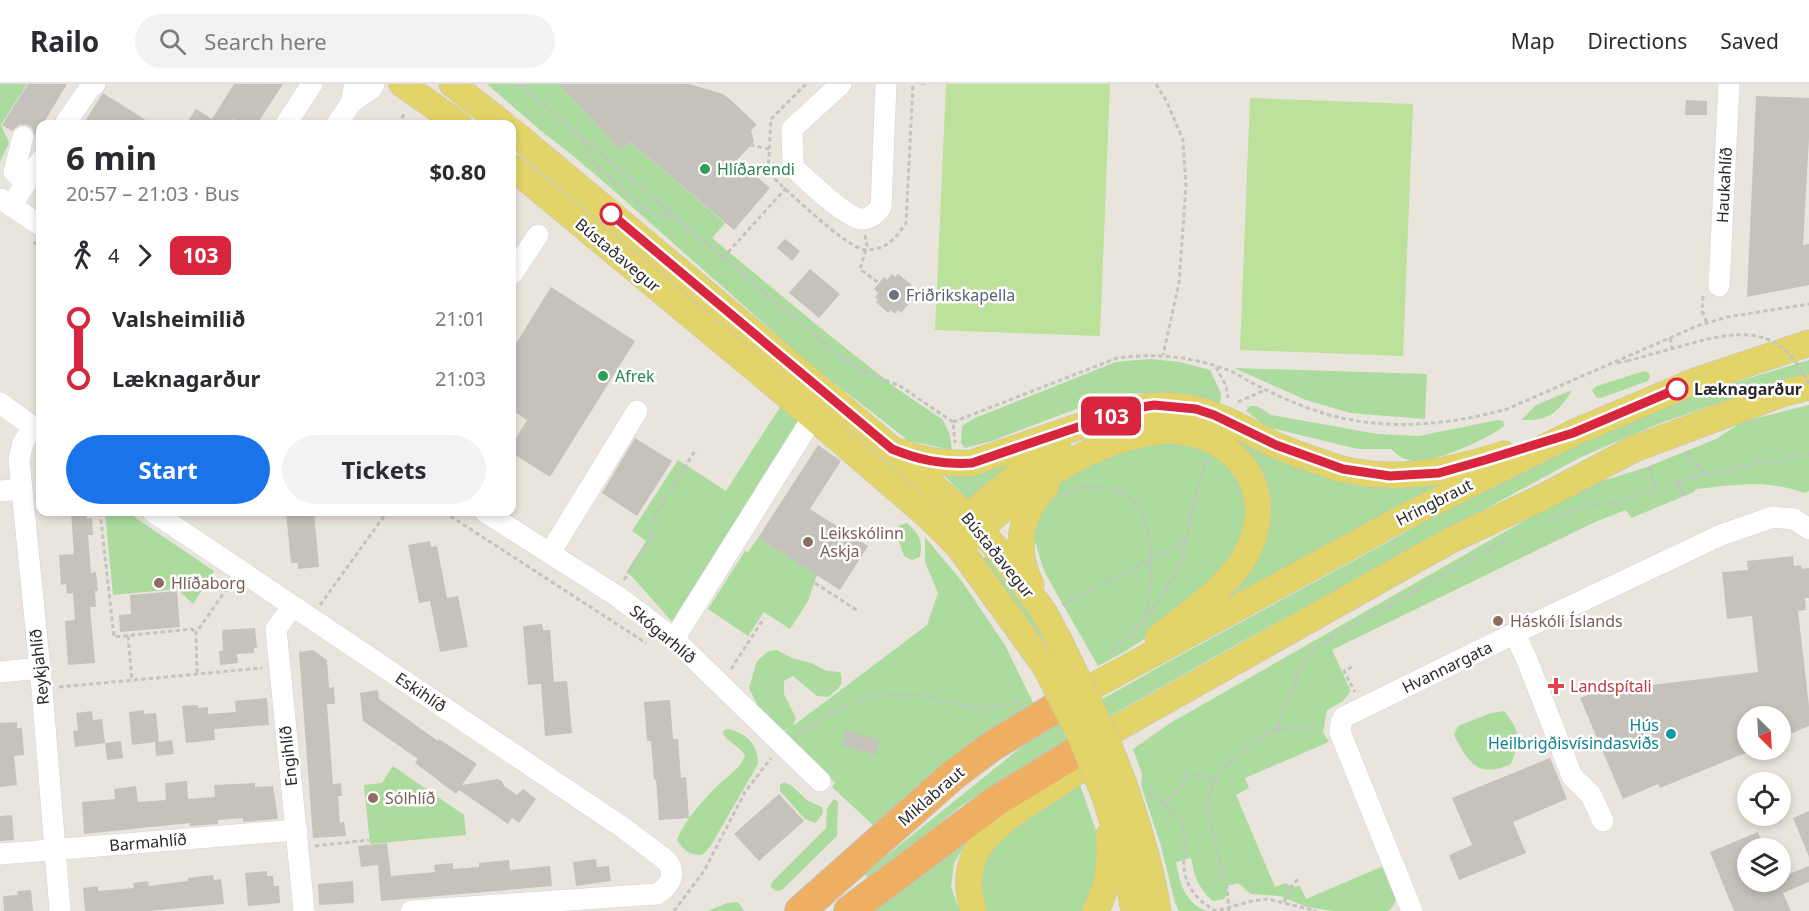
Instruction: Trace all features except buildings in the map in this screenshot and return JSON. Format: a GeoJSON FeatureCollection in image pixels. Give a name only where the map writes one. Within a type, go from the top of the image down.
{"type":"FeatureCollection","features":[{"type":"Feature","properties":{"kind":"highway","name":"Miklabraut"},"geometry":{"type":"LineString","coordinates":[[800,911],[952,776],[993,746],[1075,696]]}},
{"type":"Feature","properties":{"kind":"highway"},"geometry":{"type":"LineString","coordinates":[[849,911],[996,801],[1096,740]]}},
{"type":"Feature","properties":{"kind":"main road"},"geometry":{"type":"LineString","coordinates":[[402,84],[453,120]]}},
{"type":"Feature","properties":{"kind":"main road"},"geometry":{"type":"LineString","coordinates":[[452,84],[498,120]]}},
{"type":"Feature","properties":{"kind":"main road","name":"Bústaðavegur"},"geometry":{"type":"LineString","coordinates":[[516,134],[892,449],[973,522],[1044,612],[1106,738],[1120,793],[1126,864],[1134,911]]}},
{"type":"Feature","properties":{"kind":"main road","name":"Bústaðavegur"},"geometry":{"type":"LineString","coordinates":[[516,170],[813,417],[953,541],[1045,666],[1082,739],[1120,793],[1142,838],[1154,883],[1158,911]]}},
{"type":"Feature","properties":{"kind":"main road","name":"Hringbraut"},"geometry":{"type":"LineString","coordinates":[[1075,696],[1107,666],[1573,433],[1698,380],[1809,343]]}},
{"type":"Feature","properties":{"kind":"main road"},"geometry":{"type":"LineString","coordinates":[[1096,740],[1449,541],[1634,449],[1774,396],[1809,386]]}},
{"type":"Feature","properties":{"kind":"main road"},"geometry":{"type":"LineString","coordinates":[[892,449],[916,458],[946,464],[972,463],[1131,409],[1154,405],[1196,409],[1214,415],[1276,445],[1343,469],[1390,476],[1439,473],[1573,433]]}},
{"type":"Feature","properties":{"kind":"main road"},"geometry":{"type":"LineString","coordinates":[[953,541],[1038,456],[1084,425]]}},
{"type":"Feature","properties":{"kind":"main road"},"geometry":{"type":"LineString","coordinates":[[973,522],[1081,456],[1113,442],[1144,433],[1174,430],[1194,432],[1225,447],[1249,472],[1257,499],[1256,530],[1242,560],[1221,586],[1107,666]]}},
{"type":"Feature","properties":{"kind":"main road"},"geometry":{"type":"LineString","coordinates":[[1044,612],[1028,580],[1023,558],[1021,539],[1024,518],[1029,506],[1040,492],[1081,456]]}},
{"type":"Feature","properties":{"kind":"main road"},"geometry":{"type":"LineString","coordinates":[[974,911],[968,883],[974,858],[988,834],[1013,813],[1172,714],[1543,496]]}},
{"type":"Feature","properties":{"kind":"main road"},"geometry":{"type":"LineString","coordinates":[[1095,911],[1104,893],[1120,793]]}},
{"type":"Feature","properties":{"kind":"street"},"geometry":{"type":"LineString","coordinates":[[68,120],[91,86],[95,84]]}},
{"type":"Feature","properties":{"kind":"street"},"geometry":{"type":"LineString","coordinates":[[289,120],[312,84]]}},
{"type":"Feature","properties":{"kind":"street"},"geometry":{"type":"LineString","coordinates":[[339,120],[353,93],[371,89],[374,84]]}},
{"type":"Feature","properties":{"kind":"street"},"geometry":{"type":"LineString","coordinates":[[841,84],[792,129],[793,167],[845,212],[862,219],[873,216],[880,207],[886,84]]}},
{"type":"Feature","properties":{"kind":"street","name":"Haukahlíð"},"geometry":{"type":"LineString","coordinates":[[1719,286],[1729,84]]}},
{"type":"Feature","properties":{"kind":"street"},"geometry":{"type":"LineString","coordinates":[[23,137],[14,172],[26,183]]}},
{"type":"Feature","properties":{"kind":"street"},"geometry":{"type":"LineString","coordinates":[[36,169],[26,183],[5,202],[36,222]]}},
{"type":"Feature","properties":{"kind":"street"},"geometry":{"type":"LineString","coordinates":[[516,268],[538,235]]}},
{"type":"Feature","properties":{"kind":"street"},"geometry":{"type":"LineString","coordinates":[[0,404],[36,428]]}},
{"type":"Feature","properties":{"kind":"street"},"geometry":{"type":"LineString","coordinates":[[549,553],[637,411]]}},
{"type":"Feature","properties":{"kind":"street"},"geometry":{"type":"LineString","coordinates":[[674,639],[813,417]]}},
{"type":"Feature","properties":{"kind":"street","name":"Reykjahlíð"},"geometry":{"type":"LineString","coordinates":[[36,430],[23,443],[10,490],[41,679],[60,911]]}},
{"type":"Feature","properties":{"kind":"street","name":"Eskihlíð"},"geometry":{"type":"LineString","coordinates":[[159,516],[622,827],[672,867],[672,875],[663,888],[411,911]]}},
{"type":"Feature","properties":{"kind":"street","name":"Skógarhlíð"},"geometry":{"type":"LineString","coordinates":[[491,516],[618,596],[674,639],[820,781]]}},
{"type":"Feature","properties":{"kind":"street","name":"Hvannargata"},"geometry":{"type":"LineString","coordinates":[[1412,911],[1340,732],[1344,717],[1721,535],[1773,517],[1794,519],[1809,529]]}},
{"type":"Feature","properties":{"kind":"street","name":"Engihlíð"},"geometry":{"type":"LineString","coordinates":[[292,607],[276,629],[304,911]]}},
{"type":"Feature","properties":{"kind":"street"},"geometry":{"type":"LineString","coordinates":[[1515,634],[1572,776],[1591,795],[1603,821]]}},
{"type":"Feature","properties":{"kind":"street"},"geometry":{"type":"LineString","coordinates":[[0,672],[41,679]]}},
{"type":"Feature","properties":{"kind":"street","name":"Barmahlíð"},"geometry":{"type":"LineString","coordinates":[[0,854],[55,849],[297,838]]}},
{"type":"Feature","properties":{"kind":"path"},"geometry":{"type":"LineString","coordinates":[[519,84],[849,363],[892,381],[953,422],[956,444]]}},
{"type":"Feature","properties":{"kind":"path"},"geometry":{"type":"LineString","coordinates":[[806,84],[771,119],[768,173],[842,238],[866,250],[887,245],[895,239],[906,223],[913,84]]}},
{"type":"Feature","properties":{"kind":"path"},"geometry":{"type":"LineString","coordinates":[[1156,84],[1167,102],[1183,140],[1186,186],[1179,284],[1163,355]]}},
{"type":"Feature","properties":{"kind":"path"},"geometry":{"type":"LineString","coordinates":[[582,138],[584,147],[596,166],[644,208],[653,214],[675,217]]}},
{"type":"Feature","properties":{"kind":"path"},"geometry":{"type":"LineString","coordinates":[[750,145],[769,149],[791,148]]}},
{"type":"Feature","properties":{"kind":"path"},"geometry":{"type":"LineString","coordinates":[[723,258],[785,189],[808,181]]}},
{"type":"Feature","properties":{"kind":"path"},"geometry":{"type":"LineString","coordinates":[[862,219],[867,246],[860,269],[879,283]]}},
{"type":"Feature","properties":{"kind":"path"},"geometry":{"type":"LineString","coordinates":[[953,422],[1117,358],[1139,355],[1180,357],[1226,369],[1266,390],[1317,411],[1346,418],[1395,424],[1433,423],[1479,417],[1507,409],[1697,326],[1727,317],[1809,304]]}},
{"type":"Feature","properties":{"kind":"path"},"geometry":{"type":"LineString","coordinates":[[1612,363],[1722,335],[1748,333],[1763,336],[1774,342],[1793,358],[1809,386]]}},
{"type":"Feature","properties":{"kind":"path"},"geometry":{"type":"LineString","coordinates":[[1670,338],[1672,348]]}},
{"type":"Feature","properties":{"kind":"path"},"geometry":{"type":"LineString","coordinates":[[1216,367],[1226,386],[1230,405],[1266,390]]}},
{"type":"Feature","properties":{"kind":"path"},"geometry":{"type":"LineString","coordinates":[[624,580],[654,534],[646,530],[696,449]]}},
{"type":"Feature","properties":{"kind":"path"},"geometry":{"type":"LineString","coordinates":[[1687,452],[1706,473]]}},
{"type":"Feature","properties":{"kind":"path"},"geometry":{"type":"LineString","coordinates":[[1539,523],[1581,508],[1624,500],[1706,473],[1809,454]]}},
{"type":"Feature","properties":{"kind":"path"},"geometry":{"type":"LineString","coordinates":[[1107,666],[1121,644],[1146,618],[1168,586],[1182,557],[1194,495],[1207,459]]}},
{"type":"Feature","properties":{"kind":"path"},"geometry":{"type":"LineString","coordinates":[[1650,466],[1656,489]]}},
{"type":"Feature","properties":{"kind":"path"},"geometry":{"type":"LineString","coordinates":[[1679,483],[1684,496]]}},
{"type":"Feature","properties":{"kind":"path"},"geometry":{"type":"LineString","coordinates":[[1057,500],[1076,488],[1095,485],[1116,489],[1136,503],[1145,524],[1152,557],[1146,618]]}},
{"type":"Feature","properties":{"kind":"path"},"geometry":{"type":"LineString","coordinates":[[100,516],[114,637],[192,629],[196,633]]}},
{"type":"Feature","properties":{"kind":"path"},"geometry":{"type":"LineString","coordinates":[[318,609],[384,516]]}},
{"type":"Feature","properties":{"kind":"path"},"geometry":{"type":"LineString","coordinates":[[450,516],[652,647]]}},
{"type":"Feature","properties":{"kind":"path"},"geometry":{"type":"LineString","coordinates":[[1229,910],[1227,887],[1207,810],[1209,791],[1215,778],[1227,764],[1276,729],[1303,663],[1313,651],[1333,637],[1515,535]]}},
{"type":"Feature","properties":{"kind":"path"},"geometry":{"type":"LineString","coordinates":[[1069,601],[1185,541]]}},
{"type":"Feature","properties":{"kind":"path"},"geometry":{"type":"LineString","coordinates":[[197,674],[196,633],[232,580]]}},
{"type":"Feature","properties":{"kind":"path"},"geometry":{"type":"LineString","coordinates":[[815,583],[858,611]]}},
{"type":"Feature","properties":{"kind":"path"},"geometry":{"type":"LineString","coordinates":[[727,676],[764,618]]}},
{"type":"Feature","properties":{"kind":"path"},"geometry":{"type":"LineString","coordinates":[[128,636],[132,680]]}},
{"type":"Feature","properties":{"kind":"path"},"geometry":{"type":"LineString","coordinates":[[41,679],[132,680],[279,667]]}},
{"type":"Feature","properties":{"kind":"path"},"geometry":{"type":"LineString","coordinates":[[1352,668],[1344,671],[1363,708]]}},
{"type":"Feature","properties":{"kind":"path"},"geometry":{"type":"LineString","coordinates":[[674,911],[704,871],[745,792],[762,767],[783,746],[833,712],[866,698],[900,694],[928,696],[970,707],[995,706],[1031,697]]}},
{"type":"Feature","properties":{"kind":"path"},"geometry":{"type":"LineString","coordinates":[[1276,729],[1326,729]]}},
{"type":"Feature","properties":{"kind":"path"},"geometry":{"type":"LineString","coordinates":[[1161,802],[1184,784],[1188,773],[1215,778]]}},
{"type":"Feature","properties":{"kind":"path"},"geometry":{"type":"LineString","coordinates":[[1120,793],[1161,802],[1173,812],[1182,826],[1187,884],[1198,899],[1216,910],[1229,910],[1268,899],[1316,911]]}},
{"type":"Feature","properties":{"kind":"path"},"geometry":{"type":"LineString","coordinates":[[297,838],[369,840]]}},
{"type":"Feature","properties":{"kind":"path"},"geometry":{"type":"LineString","coordinates":[[1284,902],[1291,887],[1298,879]]}},
{"type":"Feature","properties":{"kind":"green space"},"geometry":{"type":"Polygon","coordinates":[[[0,84],[27,84],[1,125],[9,143],[0,162],[0,84]]]}},
{"type":"Feature","properties":{"kind":"green space"},"geometry":{"type":"Polygon","coordinates":[[[487,84],[558,84],[621,150],[630,142],[725,223],[712,238],[896,388],[943,420],[950,435],[952,450],[909,441],[811,365],[612,189],[487,84]]]}},
{"type":"Feature","properties":{"kind":"green space"},"geometry":{"type":"Polygon","coordinates":[[[946,84],[1110,84],[1100,336],[935,330],[946,84]]]}},
{"type":"Feature","properties":{"kind":"green space"},"geometry":{"type":"Polygon","coordinates":[[[1250,98],[1413,104],[1403,356],[1240,350],[1250,98]]]}},
{"type":"Feature","properties":{"kind":"green space"},"geometry":{"type":"Polygon","coordinates":[[[1149,359],[1180,362],[1210,370],[1221,393],[1220,405],[1163,394],[1121,395],[1105,398],[992,441],[965,448],[961,443],[962,426],[975,418],[1116,362],[1149,359]]]}},
{"type":"Feature","properties":{"kind":"green space"},"geometry":{"type":"Polygon","coordinates":[[[1809,360],[1809,375],[1773,384],[1658,424],[1579,458],[1232,647],[1036,758],[961,806],[870,879],[864,874],[1029,741],[1166,663],[1538,460],[1692,395],[1809,360]]]}},
{"type":"Feature","properties":{"kind":"green space"},"geometry":{"type":"Polygon","coordinates":[[[1234,368],[1427,374],[1425,419],[1350,413],[1306,400],[1234,368]]]}},
{"type":"Feature","properties":{"kind":"green space"},"geometry":{"type":"Polygon","coordinates":[[[1644,371],[1649,373],[1648,381],[1601,398],[1597,398],[1592,390],[1597,386],[1644,371]]]}},
{"type":"Feature","properties":{"kind":"green space"},"geometry":{"type":"Polygon","coordinates":[[[1572,390],[1562,405],[1552,414],[1539,419],[1521,420],[1536,405],[1572,390]]]}},
{"type":"Feature","properties":{"kind":"green space"},"geometry":{"type":"Polygon","coordinates":[[[782,404],[804,425],[674,624],[627,571],[646,541],[632,531],[678,460],[726,491],[782,404]]]}},
{"type":"Feature","properties":{"kind":"green space"},"geometry":{"type":"Polygon","coordinates":[[[1809,405],[1809,491],[1804,493],[1777,486],[1751,484],[1724,486],[1696,489],[1694,492],[1631,518],[1626,510],[1595,522],[1332,650],[1351,691],[1343,701],[1327,710],[1323,732],[1329,742],[1245,778],[1249,788],[1236,795],[1275,887],[1286,883],[1291,887],[1300,886],[1306,899],[1386,865],[1396,896],[1393,907],[1388,911],[1333,911],[1307,907],[1280,896],[1251,894],[1238,883],[1228,886],[1224,899],[1213,901],[1198,881],[1191,858],[1176,862],[1179,878],[1188,897],[1206,911],[1179,911],[1141,785],[1142,774],[1133,749],[1172,722],[1552,505],[1599,482],[1647,467],[1716,439],[1742,422],[1809,405]]]}},
{"type":"Feature","properties":{"kind":"green space"},"geometry":{"type":"Polygon","coordinates":[[[1250,406],[1257,406],[1271,415],[1378,434],[1419,436],[1498,420],[1503,421],[1504,426],[1462,449],[1436,458],[1412,461],[1402,458],[1391,449],[1358,449],[1267,427],[1246,411],[1250,406]]]}},
{"type":"Feature","properties":{"kind":"green space"},"geometry":{"type":"Polygon","coordinates":[[[1226,434],[1257,444],[1457,479],[1171,639],[1265,532],[1226,434]]]}},
{"type":"Feature","properties":{"kind":"green space"},"geometry":{"type":"Polygon","coordinates":[[[1182,441],[1220,456],[1241,477],[1249,526],[1229,566],[1168,623],[1098,666],[1045,573],[1029,526],[1047,492],[1088,464],[1155,443],[1182,441]]]}},
{"type":"Feature","properties":{"kind":"green space"},"geometry":{"type":"Polygon","coordinates":[[[1037,447],[971,503],[939,470],[1037,447]]]}},
{"type":"Feature","properties":{"kind":"green space","name":"Hlíðaborg"},"geometry":{"type":"Polygon","coordinates":[[[105,516],[133,516],[214,571],[193,604],[177,589],[113,595],[105,516]]]}},
{"type":"Feature","properties":{"kind":"green space"},"geometry":{"type":"Polygon","coordinates":[[[907,523],[917,534],[921,546],[920,557],[912,560],[904,556],[897,536],[898,526],[907,523]]]}},
{"type":"Feature","properties":{"kind":"green space"},"geometry":{"type":"Polygon","coordinates":[[[925,537],[963,583],[1005,645],[1036,709],[875,827],[832,787],[835,783],[783,733],[789,728],[782,731],[759,708],[749,688],[757,661],[769,651],[777,650],[827,671],[840,672],[841,684],[828,697],[817,696],[793,676],[784,681],[784,694],[796,718],[793,726],[927,625],[938,593],[925,562],[925,537]]]}},
{"type":"Feature","properties":{"kind":"green space"},"geometry":{"type":"Polygon","coordinates":[[[758,538],[817,575],[808,601],[790,629],[764,612],[748,636],[708,609],[745,551],[748,552],[758,538]]]}},
{"type":"Feature","properties":{"kind":"green space"},"geometry":{"type":"Polygon","coordinates":[[[989,553],[1017,589],[1051,650],[981,561],[989,553]]]}},
{"type":"Feature","properties":{"kind":"green space"},"geometry":{"type":"Polygon","coordinates":[[[1504,711],[1514,725],[1517,736],[1511,764],[1491,770],[1476,766],[1464,753],[1454,735],[1458,726],[1491,713],[1504,711]]]}},
{"type":"Feature","properties":{"kind":"green space"},"geometry":{"type":"Polygon","coordinates":[[[729,729],[742,734],[751,741],[758,757],[758,764],[710,847],[702,855],[694,854],[685,850],[677,840],[680,834],[688,819],[716,787],[737,768],[745,755],[723,734],[724,730],[729,729]]]}},
{"type":"Feature","properties":{"kind":"green space"},"geometry":{"type":"Polygon","coordinates":[[[393,766],[464,815],[466,835],[370,844],[364,785],[382,783],[393,766]]]}},
{"type":"Feature","properties":{"kind":"green space"},"geometry":{"type":"Polygon","coordinates":[[[784,782],[792,786],[808,801],[822,807],[823,813],[816,823],[805,819],[780,791],[780,785],[784,782]]]}},
{"type":"Feature","properties":{"kind":"green space"},"geometry":{"type":"Polygon","coordinates":[[[1080,785],[1100,842],[1099,877],[1085,911],[987,911],[981,902],[977,868],[995,839],[1080,785]]]}},
{"type":"Feature","properties":{"kind":"green space"},"geometry":{"type":"Polygon","coordinates":[[[834,799],[838,802],[837,836],[782,890],[776,891],[771,887],[772,882],[826,828],[827,808],[834,799]]]}},
{"type":"Feature","properties":{"kind":"green space"},"geometry":{"type":"Polygon","coordinates":[[[974,831],[954,863],[951,887],[960,911],[864,911],[974,831]]]}},
{"type":"Feature","properties":{"kind":"green space"},"geometry":{"type":"Polygon","coordinates":[[[738,902],[744,911],[708,911],[727,903],[738,902]]]}},
{"type":"Feature","properties":{"kind":"bus line","name":"103"},"geometry":{"type":"LineString","coordinates":[[611,214],[892,449],[916,458],[946,464],[972,463],[988,459],[1131,409],[1154,405],[1196,409],[1214,415],[1276,445],[1343,469],[1390,476],[1439,473],[1573,433],[1677,389]]}},
{"type":"Feature","properties":{"kind":"place","name":"Hlíðarendi"},"geometry":{"type":"Point","coordinates":[705,169]}},
{"type":"Feature","properties":{"kind":"place","name":"Friðrikskapella"},"geometry":{"type":"Point","coordinates":[894,295]}},
{"type":"Feature","properties":{"kind":"place","name":"Afrek"},"geometry":{"type":"Point","coordinates":[603,376]}},
{"type":"Feature","properties":{"kind":"place","name":"Læknagarður"},"geometry":{"type":"Point","coordinates":[1677,389]}},
{"type":"Feature","properties":{"kind":"place","name":"Leikskólinn Askja"},"geometry":{"type":"Point","coordinates":[808,542]}},
{"type":"Feature","properties":{"kind":"place","name":"Hlíðaborg"},"geometry":{"type":"Point","coordinates":[159,583]}},
{"type":"Feature","properties":{"kind":"place","name":"Háskóli Íslands"},"geometry":{"type":"Point","coordinates":[1498,621]}},
{"type":"Feature","properties":{"kind":"place","name":"Landspítali"},"geometry":{"type":"Point","coordinates":[1556,686]}},
{"type":"Feature","properties":{"kind":"place","name":"Hús Heilbrigðisvísindasviðs"},"geometry":{"type":"Point","coordinates":[1671,734]}},
{"type":"Feature","properties":{"kind":"place","name":"Sólhlíð"},"geometry":{"type":"Point","coordinates":[373,798]}}]}
